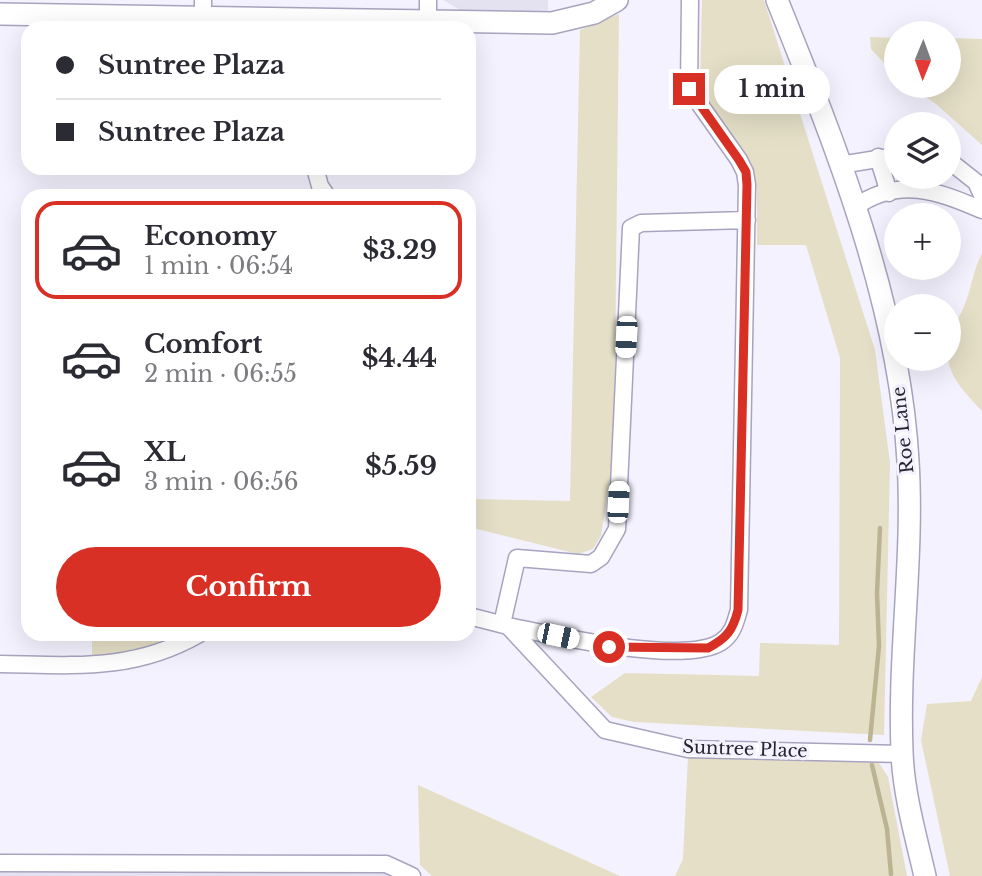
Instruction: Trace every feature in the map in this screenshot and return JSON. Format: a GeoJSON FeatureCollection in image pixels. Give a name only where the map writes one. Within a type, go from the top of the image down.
{"type":"FeatureCollection","features":[{"type":"Feature","properties":{"kind":"street"},"geometry":{"type":"LineString","coordinates":[[344,21],[428,11],[552,23],[594,13],[617,0]]}},
{"type":"Feature","properties":{"kind":"street"},"geometry":{"type":"LineString","coordinates":[[476,618],[609,647],[693,650],[722,641],[733,630],[738,610],[746,172],[689,89],[690,0]]}},
{"type":"Feature","properties":{"kind":"street","name":"Roe Lane"},"geometry":{"type":"LineString","coordinates":[[778,0],[855,206],[893,344],[908,460],[910,574],[902,681],[902,754],[925,876]]}},
{"type":"Feature","properties":{"kind":"street"},"geometry":{"type":"LineString","coordinates":[[5,10],[203,9],[296,21]]}},
{"type":"Feature","properties":{"kind":"street"},"geometry":{"type":"LineString","coordinates":[[878,157],[889,193]]}},
{"type":"Feature","properties":{"kind":"street"},"geometry":{"type":"LineString","coordinates":[[840,165],[884,157]]}},
{"type":"Feature","properties":{"kind":"street"},"geometry":{"type":"LineString","coordinates":[[961,170],[976,182],[982,195]]}},
{"type":"Feature","properties":{"kind":"street"},"geometry":{"type":"LineString","coordinates":[[855,206],[902,189],[937,191],[982,210]]}},
{"type":"Feature","properties":{"kind":"street"},"geometry":{"type":"LineString","coordinates":[[505,625],[517,558],[590,564],[601,557],[617,529],[631,228],[641,223],[747,220]]}},
{"type":"Feature","properties":{"kind":"street","name":"Suntree Place"},"geometry":{"type":"LineString","coordinates":[[505,625],[605,730],[688,749],[902,754]]}},
{"type":"Feature","properties":{"kind":"street"},"geometry":{"type":"LineString","coordinates":[[0,664],[104,666],[159,654],[185,641]]}},
{"type":"Feature","properties":{"kind":"street"},"geometry":{"type":"LineString","coordinates":[[0,863],[386,864],[412,876]]}},
{"type":"Feature","properties":{"kind":"shaded area"},"geometry":{"type":"Polygon","coordinates":[[[443,0],[548,0],[548,13],[460,10],[443,0]]]}},
{"type":"Feature","properties":{"kind":"shaded area"},"geometry":{"type":"Polygon","coordinates":[[[702,0],[764,0],[875,350],[890,463],[884,735],[634,722],[612,717],[591,697],[625,673],[759,676],[760,643],[839,645],[840,358],[806,245],[757,245],[757,191],[753,168],[704,100],[700,81],[702,0]]]}},
{"type":"Feature","properties":{"kind":"shaded area"},"geometry":{"type":"Polygon","coordinates":[[[619,14],[614,453],[601,536],[593,549],[578,554],[476,529],[476,499],[570,501],[580,30],[619,14]]]}},
{"type":"Feature","properties":{"kind":"shaded area"},"geometry":{"type":"Polygon","coordinates":[[[870,37],[884,38],[884,63],[871,49],[870,37]]]}},
{"type":"Feature","properties":{"kind":"shaded area"},"geometry":{"type":"Polygon","coordinates":[[[961,38],[982,39],[982,145],[961,126],[961,112],[945,112],[927,98],[961,98],[961,38]]]}},
{"type":"Feature","properties":{"kind":"shaded area"},"geometry":{"type":"Polygon","coordinates":[[[982,253],[982,411],[951,371],[961,371],[961,313],[982,253]]]}},
{"type":"Feature","properties":{"kind":"shaded area"},"geometry":{"type":"Polygon","coordinates":[[[92,641],[167,641],[150,648],[92,657],[92,641]]]}},
{"type":"Feature","properties":{"kind":"shaded area"},"geometry":{"type":"Polygon","coordinates":[[[982,677],[982,876],[950,876],[921,740],[927,704],[971,701],[982,677]]]}},
{"type":"Feature","properties":{"kind":"shaded area"},"geometry":{"type":"Polygon","coordinates":[[[688,756],[879,763],[888,777],[907,876],[675,876],[683,859],[688,756]]]}},
{"type":"Feature","properties":{"kind":"shaded area"},"geometry":{"type":"Polygon","coordinates":[[[418,785],[620,876],[432,876],[420,865],[418,785]]]}},
{"type":"Feature","properties":{"kind":"shaded area"},"geometry":{"type":"Polygon","coordinates":[[[5,869],[383,872],[399,876],[0,876],[0,872],[5,869]]]}},
{"type":"Feature","properties":{"kind":"waterway"},"geometry":{"type":"LineString","coordinates":[[870,740],[879,646],[877,593],[880,528]]}},
{"type":"Feature","properties":{"kind":"waterway"},"geometry":{"type":"LineString","coordinates":[[872,765],[887,829],[891,874]]}},
{"type":"Feature","properties":{"kind":"route"},"geometry":{"type":"LineString","coordinates":[[609,647],[693,650],[708,648],[722,641],[733,630],[738,610],[746,172],[694,100],[689,89]]}}]}
